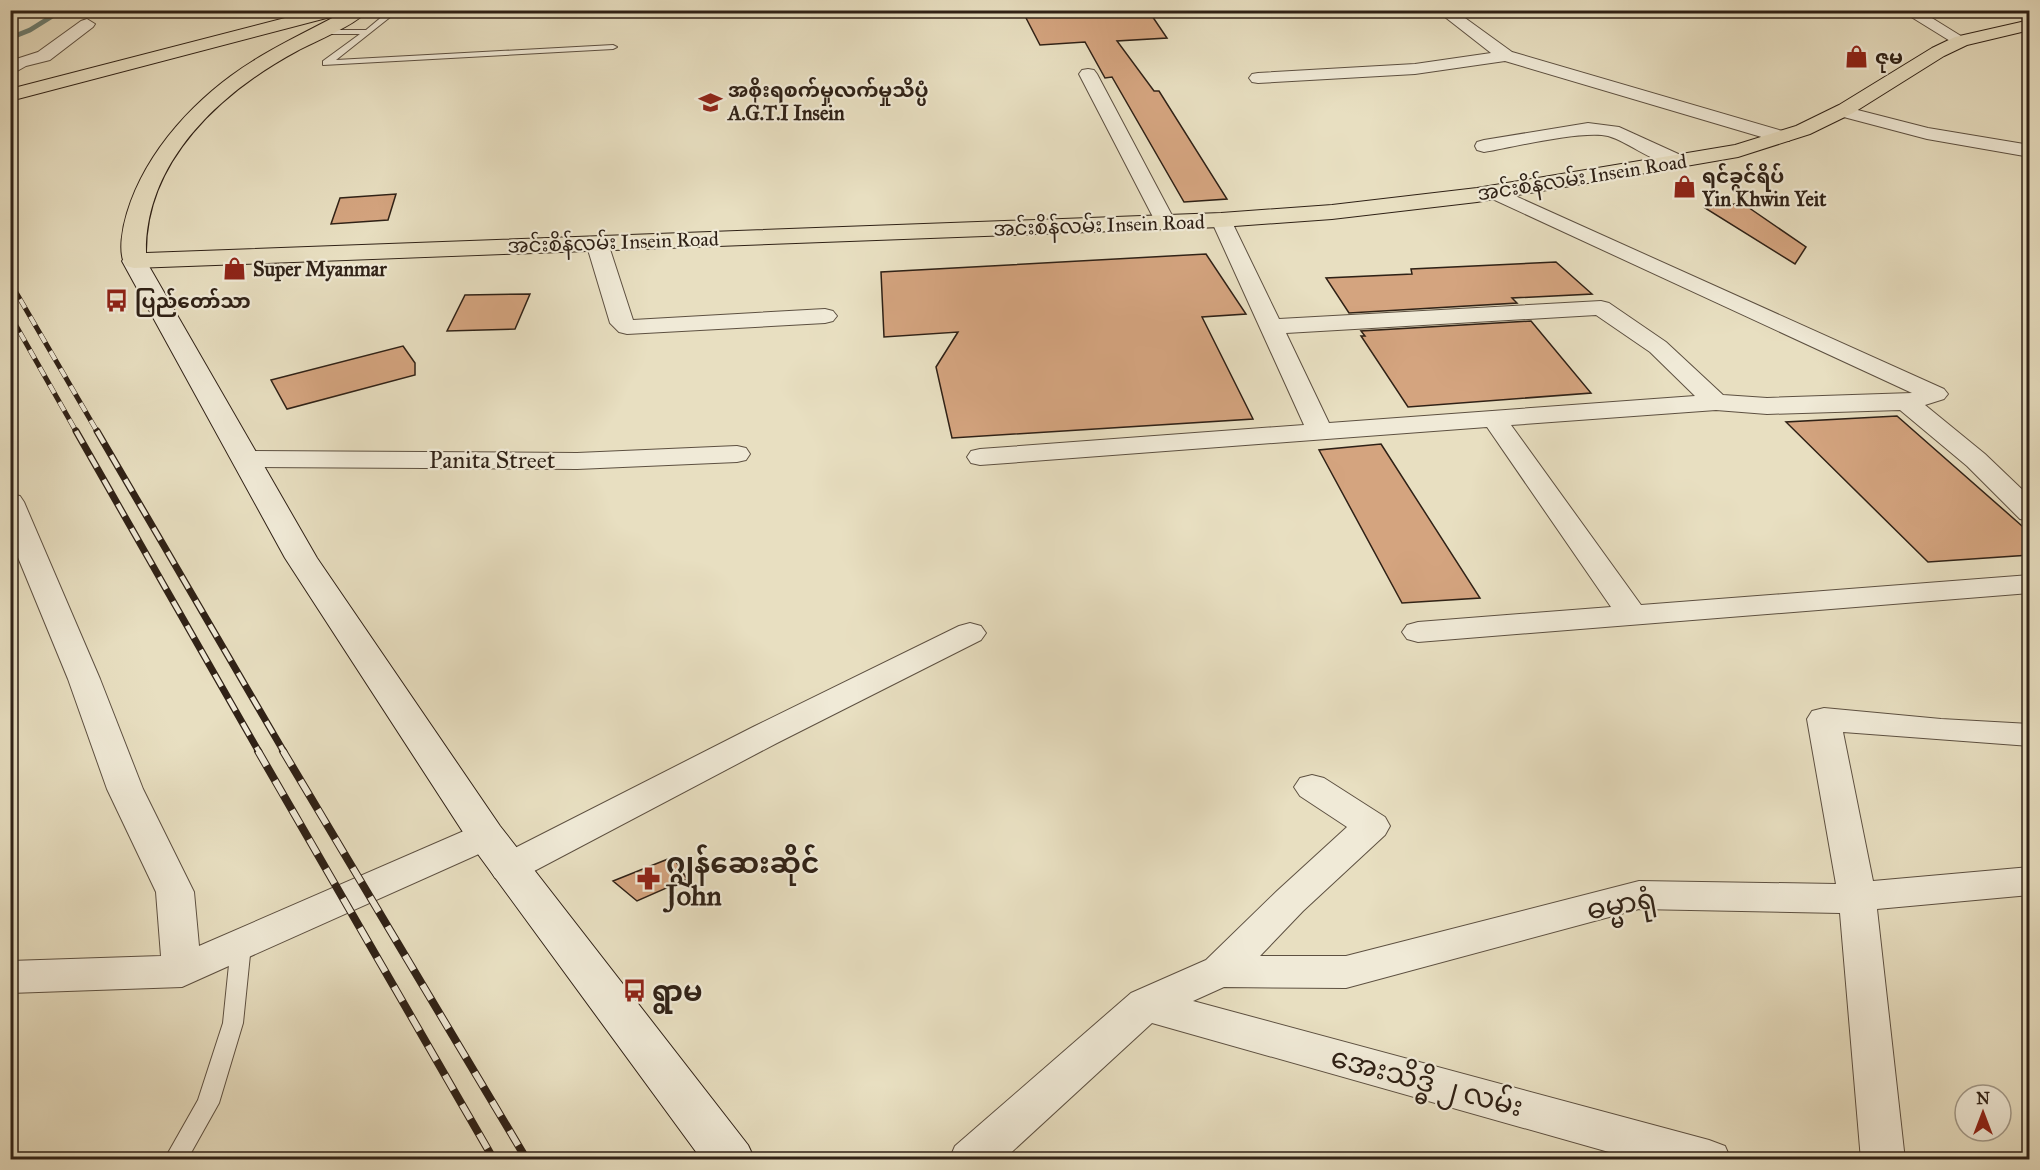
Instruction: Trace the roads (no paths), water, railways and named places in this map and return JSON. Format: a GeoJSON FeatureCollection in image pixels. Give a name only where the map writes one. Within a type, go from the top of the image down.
{"type":"FeatureCollection","features":[{"type":"Feature","properties":{"kind":"main road"},"geometry":{"type":"LineString","coordinates":[[10,85],[315,10]]}},
{"type":"Feature","properties":{"kind":"main road"},"geometry":{"type":"LineString","coordinates":[[10,95],[336,10]]}},
{"type":"Feature","properties":{"kind":"main road"},"geometry":{"type":"LineString","coordinates":[[360,10],[259,65],[208,106],[172,146],[149,181],[135,222],[134,261],[301,558],[508,868],[731,1160]]}},
{"type":"Feature","properties":{"kind":"main road","name":"အင်းစိန်လမ်း Insein Road"},"geometry":{"type":"LineString","coordinates":[[134,261],[1221,220],[1332,212],[1493,192],[1738,151],[1803,130],[1842,111],[1961,41],[2030,25]]}},
{"type":"Feature","properties":{"kind":"main road"},"geometry":{"type":"LineString","coordinates":[[203,45],[225,43],[253,47],[261,50],[259,65]]}},
{"type":"Feature","properties":{"kind":"street"},"geometry":{"type":"LineString","coordinates":[[1443,10],[1506,56],[1782,137]]}},
{"type":"Feature","properties":{"kind":"street"},"geometry":{"type":"LineString","coordinates":[[1907,10],[1961,41]]}},
{"type":"Feature","properties":{"kind":"street"},"geometry":{"type":"LineString","coordinates":[[10,70],[20,62],[44,56],[87,24]]}},
{"type":"Feature","properties":{"kind":"street"},"geometry":{"type":"LineString","coordinates":[[1258,78],[1415,69],[1506,56]]}},
{"type":"Feature","properties":{"kind":"street"},"geometry":{"type":"LineString","coordinates":[[1088,74],[1165,221]]}},
{"type":"Feature","properties":{"kind":"street"},"geometry":{"type":"LineString","coordinates":[[1842,111],[1927,133],[2030,151]]}},
{"type":"Feature","properties":{"kind":"street"},"geometry":{"type":"LineString","coordinates":[[1484,146],[1588,129],[1612,131],[1677,161]]}},
{"type":"Feature","properties":{"kind":"street"},"geometry":{"type":"LineString","coordinates":[[980,458],[1716,402],[1767,406],[1906,402],[1935,394],[1493,192]]}},
{"type":"Feature","properties":{"kind":"street"},"geometry":{"type":"LineString","coordinates":[[1221,220],[1320,432]]}},
{"type":"Feature","properties":{"kind":"street"},"geometry":{"type":"LineString","coordinates":[[597,243],[622,323],[627,327],[825,316]]}},
{"type":"Feature","properties":{"kind":"street"},"geometry":{"type":"LineString","coordinates":[[1271,327],[1601,308],[1658,347],[1716,402]]}},
{"type":"Feature","properties":{"kind":"street"},"geometry":{"type":"LineString","coordinates":[[1906,402],[1976,460],[2030,513]]}},
{"type":"Feature","properties":{"kind":"street"},"geometry":{"type":"LineString","coordinates":[[1494,419],[1632,615]]}},
{"type":"Feature","properties":{"kind":"street","name":"Panita Street"},"geometry":{"type":"LineString","coordinates":[[246,459],[577,461],[738,454]]}},
{"type":"Feature","properties":{"kind":"street"},"geometry":{"type":"LineString","coordinates":[[10,502],[84,679],[125,789],[175,892],[182,971]]}},
{"type":"Feature","properties":{"kind":"street"},"geometry":{"type":"LineString","coordinates":[[1418,632],[2030,584]]}},
{"type":"Feature","properties":{"kind":"street"},"geometry":{"type":"LineString","coordinates":[[508,868],[765,735],[970,633]]}},
{"type":"Feature","properties":{"kind":"street"},"geometry":{"type":"LineString","coordinates":[[1883,1160],[1857,896],[1824,719],[1941,730],[2030,735]]}},
{"type":"Feature","properties":{"kind":"street"},"geometry":{"type":"LineString","coordinates":[[971,1160],[1145,1005],[1220,971],[1290,901],[1372,826],[1312,787]]}},
{"type":"Feature","properties":{"kind":"street"},"geometry":{"type":"LineString","coordinates":[[10,977],[182,971],[486,836]]}},
{"type":"Feature","properties":{"kind":"street","name":"ဓမ္မာရုံ"},"geometry":{"type":"LineString","coordinates":[[1220,971],[1346,972],[1639,895],[1835,899],[2030,881]]}},
{"type":"Feature","properties":{"kind":"street","name":"အေးသိဒ္ဓိ ၂ လမ်း"},"geometry":{"type":"LineString","coordinates":[[1145,1005],[1709,1160]]}},
{"type":"Feature","properties":{"kind":"lane"},"geometry":{"type":"LineString","coordinates":[[395,10],[326,63],[613,48]]}},
{"type":"Feature","properties":{"kind":"lane"},"geometry":{"type":"LineString","coordinates":[[320,32],[368,32]]}},
{"type":"Feature","properties":{"kind":"lane"},"geometry":{"type":"LineString","coordinates":[[175,1160],[208,1103],[233,1023],[241,945]]}},
{"type":"Feature","properties":{"kind":"waterway"},"geometry":{"type":"LineString","coordinates":[[10,38],[30,30],[62,10]]}},
{"type":"Feature","properties":{"kind":"railway"},"geometry":{"type":"LineString","coordinates":[[10,282],[98,433]]}},
{"type":"Feature","properties":{"kind":"railway"},"geometry":{"type":"LineString","coordinates":[[10,315],[77,433]]}},
{"type":"Feature","properties":{"kind":"railway"},"geometry":{"type":"LineString","coordinates":[[76,431],[259,752]]}},
{"type":"Feature","properties":{"kind":"railway"},"geometry":{"type":"LineString","coordinates":[[97,431],[284,752]]}},
{"type":"Feature","properties":{"kind":"railway"},"geometry":{"type":"LineString","coordinates":[[258,751],[494,1160]]}},
{"type":"Feature","properties":{"kind":"railway"},"geometry":{"type":"LineString","coordinates":[[283,751],[527,1160]]}},
{"type":"Feature","properties":{"kind":"place","name":"ဇုမ"},"geometry":{"type":"Point","coordinates":[1857,57]}},
{"type":"Feature","properties":{"kind":"place","name":"အစိုးရစက်မှုလက်မှုသိပ္ပံ A.G.T.I Insein"},"geometry":{"type":"Point","coordinates":[710,102]}},
{"type":"Feature","properties":{"kind":"place","name":"ရင်ခွင်ရိပ် Yin Khwin Yeit"},"geometry":{"type":"Point","coordinates":[1684,187]}},
{"type":"Feature","properties":{"kind":"place","name":"Super Myanmar"},"geometry":{"type":"Point","coordinates":[235,269]}},
{"type":"Feature","properties":{"kind":"place","name":"ပြည်တော်သာ"},"geometry":{"type":"Point","coordinates":[117,301]}},
{"type":"Feature","properties":{"kind":"place","name":"ဂျွန်ဆေးဆိုင် John"},"geometry":{"type":"Point","coordinates":[648,879]}},
{"type":"Feature","properties":{"kind":"place","name":"ရွာမ"},"geometry":{"type":"Point","coordinates":[634,991]}}]}
